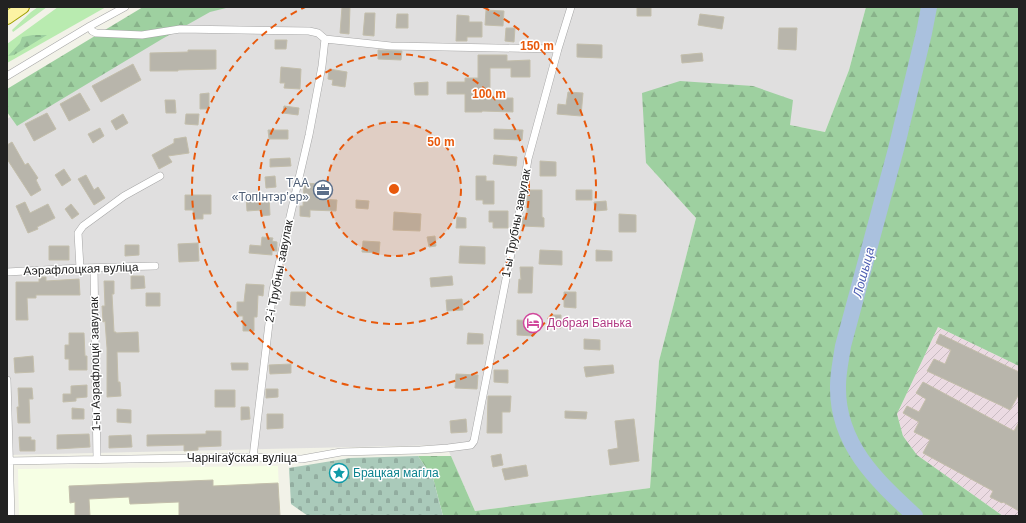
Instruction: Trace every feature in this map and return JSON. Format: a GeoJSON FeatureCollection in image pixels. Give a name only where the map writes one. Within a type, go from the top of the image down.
{"type":"FeatureCollection","features":[{"type":"Feature","properties":{"kind":"main road"},"geometry":{"type":"LineString","coordinates":[[7,18],[23,7]]}},
{"type":"Feature","properties":{"kind":"street"},"geometry":{"type":"LineString","coordinates":[[7,76],[124,7]]}},
{"type":"Feature","properties":{"kind":"street","name":"1-ы Трубны завулак"},"geometry":{"type":"LineString","coordinates":[[474,441],[521,203],[528,159],[571,7]]}},
{"type":"Feature","properties":{"kind":"street"},"geometry":{"type":"LineString","coordinates":[[90,26],[92,31],[96,33],[142,36],[180,29],[310,31],[318,33],[325,39],[391,46],[558,49]]}},
{"type":"Feature","properties":{"kind":"street","name":"2-і Трубны завулак"},"geometry":{"type":"LineString","coordinates":[[253,457],[273,290],[308,135],[322,66],[325,39]]}},
{"type":"Feature","properties":{"kind":"street"},"geometry":{"type":"LineString","coordinates":[[80,268],[78,233],[83,226],[124,196],[160,176]]}},
{"type":"Feature","properties":{"kind":"street","name":"Аэрафлоцкая вуліца"},"geometry":{"type":"LineString","coordinates":[[7,272],[155,266]]}},
{"type":"Feature","properties":{"kind":"street","name":"1-ы Аэрафлоцкі завулак"},"geometry":{"type":"LineString","coordinates":[[94,268],[97,460]]}},
{"type":"Feature","properties":{"kind":"street"},"geometry":{"type":"LineString","coordinates":[[7,380],[8,461],[11,516]]}},
{"type":"Feature","properties":{"kind":"street","name":"Чарнігаўская вуліца"},"geometry":{"type":"LineString","coordinates":[[8,461],[253,457],[302,459],[340,452],[448,448],[471,445],[474,441]]}},
{"type":"Feature","properties":{"kind":"shaded area"},"geometry":{"type":"Polygon","coordinates":[[[194,7],[866,7],[849,70],[825,132],[790,125],[646,163],[696,218],[659,361],[650,488],[475,511],[446,445],[7,455],[7,119],[194,7]]]}},
{"type":"Feature","properties":{"kind":"shaded area"},"geometry":{"type":"Polygon","coordinates":[[[938,327],[1019,366],[1019,512],[1017,516],[1003,516],[917,455],[903,436],[897,414],[938,327]]]}},
{"type":"Feature","properties":{"kind":"shaded area"},"geometry":{"type":"Polygon","coordinates":[[[278,466],[280,516],[19,516],[18,469],[278,466]]]}},
{"type":"Feature","properties":{"kind":"green space"},"geometry":{"type":"Polygon","coordinates":[[[38,7],[47,7],[13,32],[12,30],[38,7]]]}},
{"type":"Feature","properties":{"kind":"green space"},"geometry":{"type":"Polygon","coordinates":[[[58,7],[106,7],[7,63],[7,44],[58,7]]]}},
{"type":"Feature","properties":{"kind":"green space"},"geometry":{"type":"Polygon","coordinates":[[[143,7],[230,7],[210,12],[17,126],[7,112],[7,89],[143,7]]]}},
{"type":"Feature","properties":{"kind":"green space"},"geometry":{"type":"Polygon","coordinates":[[[866,7],[1019,7],[1019,366],[938,327],[897,414],[903,436],[917,455],[1003,516],[443,516],[433,478],[418,456],[451,456],[475,511],[650,488],[659,361],[696,218],[646,163],[642,93],[680,81],[753,86],[793,100],[790,125],[825,132],[849,70],[866,7]]]}},
{"type":"Feature","properties":{"kind":"green space"},"geometry":{"type":"Polygon","coordinates":[[[47,35],[14,55],[8,56],[20,43],[22,37],[47,35]]]}},
{"type":"Feature","properties":{"kind":"green space"},"geometry":{"type":"Polygon","coordinates":[[[418,456],[433,478],[443,516],[308,516],[291,504],[289,468],[350,458],[418,456]]]}},
{"type":"Feature","properties":{"kind":"building"},"geometry":{"type":"Polygon","coordinates":[[[342,7],[350,7],[349,34],[340,33],[342,7]]]}},
{"type":"Feature","properties":{"kind":"building"},"geometry":{"type":"Polygon","coordinates":[[[637,7],[651,7],[651,16],[637,16],[637,7]]]}},
{"type":"Feature","properties":{"kind":"building"},"geometry":{"type":"Polygon","coordinates":[[[486,10],[504,11],[503,26],[485,25],[486,10]]]}},
{"type":"Feature","properties":{"kind":"building"},"geometry":{"type":"Polygon","coordinates":[[[365,13],[375,13],[374,36],[363,35],[365,13]]]}},
{"type":"Feature","properties":{"kind":"building"},"geometry":{"type":"Polygon","coordinates":[[[397,14],[408,14],[408,28],[396,28],[397,14]]]}},
{"type":"Feature","properties":{"kind":"building"},"geometry":{"type":"Polygon","coordinates":[[[700,14],[724,17],[722,29],[698,25],[700,14]]]}},
{"type":"Feature","properties":{"kind":"building"},"geometry":{"type":"Polygon","coordinates":[[[457,15],[469,16],[469,22],[482,22],[482,37],[467,37],[467,41],[456,41],[457,15]]]}},
{"type":"Feature","properties":{"kind":"building"},"geometry":{"type":"Polygon","coordinates":[[[506,28],[515,28],[514,42],[505,41],[506,28]]]}},
{"type":"Feature","properties":{"kind":"building"},"geometry":{"type":"Polygon","coordinates":[[[779,28],[797,28],[796,50],[778,49],[779,28]]]}},
{"type":"Feature","properties":{"kind":"building"},"geometry":{"type":"Polygon","coordinates":[[[275,40],[287,40],[286,49],[275,49],[275,40]]]}},
{"type":"Feature","properties":{"kind":"building"},"geometry":{"type":"Polygon","coordinates":[[[577,44],[602,45],[602,58],[577,57],[577,44]]]}},
{"type":"Feature","properties":{"kind":"building"},"geometry":{"type":"Polygon","coordinates":[[[188,50],[216,50],[216,69],[150,71],[150,53],[188,52],[188,50]]]}},
{"type":"Feature","properties":{"kind":"building"},"geometry":{"type":"Polygon","coordinates":[[[378,50],[402,51],[401,60],[378,59],[378,50]]]}},
{"type":"Feature","properties":{"kind":"building"},"geometry":{"type":"Polygon","coordinates":[[[702,53],[703,61],[682,63],[681,55],[702,53]]]}},
{"type":"Feature","properties":{"kind":"building"},"geometry":{"type":"Polygon","coordinates":[[[478,55],[507,55],[507,61],[530,60],[530,77],[511,77],[511,68],[490,68],[490,98],[513,98],[513,112],[465,112],[465,94],[447,94],[447,82],[465,82],[465,78],[478,78],[478,55]]]}},
{"type":"Feature","properties":{"kind":"building"},"geometry":{"type":"Polygon","coordinates":[[[133,64],[141,80],[101,102],[92,86],[133,64]]]}},
{"type":"Feature","properties":{"kind":"building"},"geometry":{"type":"Polygon","coordinates":[[[281,67],[301,69],[300,89],[284,88],[285,83],[280,83],[281,67]]]}},
{"type":"Feature","properties":{"kind":"building"},"geometry":{"type":"Polygon","coordinates":[[[329,69],[347,72],[345,87],[332,85],[333,80],[328,79],[329,69]]]}},
{"type":"Feature","properties":{"kind":"building"},"geometry":{"type":"Polygon","coordinates":[[[428,82],[428,95],[415,95],[414,83],[428,82]]]}},
{"type":"Feature","properties":{"kind":"building"},"geometry":{"type":"Polygon","coordinates":[[[568,92],[583,93],[581,116],[557,114],[558,104],[566,105],[568,92]]]}},
{"type":"Feature","properties":{"kind":"building"},"geometry":{"type":"Polygon","coordinates":[[[80,93],[90,110],[69,121],[60,104],[80,93]]]}},
{"type":"Feature","properties":{"kind":"building"},"geometry":{"type":"Polygon","coordinates":[[[209,93],[209,109],[200,109],[200,94],[209,93]]]}},
{"type":"Feature","properties":{"kind":"building"},"geometry":{"type":"Polygon","coordinates":[[[165,100],[175,100],[176,113],[166,113],[165,100]]]}},
{"type":"Feature","properties":{"kind":"building"},"geometry":{"type":"Polygon","coordinates":[[[284,106],[299,108],[298,115],[283,113],[284,106]]]}},
{"type":"Feature","properties":{"kind":"building"},"geometry":{"type":"Polygon","coordinates":[[[47,113],[56,129],[34,141],[25,124],[47,113]]]}},
{"type":"Feature","properties":{"kind":"building"},"geometry":{"type":"Polygon","coordinates":[[[123,114],[128,123],[116,130],[111,121],[123,114]]]}},
{"type":"Feature","properties":{"kind":"building"},"geometry":{"type":"Polygon","coordinates":[[[186,114],[199,114],[198,125],[185,124],[186,114]]]}},
{"type":"Feature","properties":{"kind":"building"},"geometry":{"type":"Polygon","coordinates":[[[100,128],[104,136],[93,143],[88,134],[100,128]]]}},
{"type":"Feature","properties":{"kind":"building"},"geometry":{"type":"Polygon","coordinates":[[[494,129],[523,130],[522,140],[494,139],[494,129]]]}},
{"type":"Feature","properties":{"kind":"building"},"geometry":{"type":"Polygon","coordinates":[[[268,130],[288,130],[288,139],[269,139],[268,130]]]}},
{"type":"Feature","properties":{"kind":"building"},"geometry":{"type":"Polygon","coordinates":[[[186,137],[189,153],[168,156],[172,162],[159,169],[152,155],[174,143],[174,139],[186,137]]]}},
{"type":"Feature","properties":{"kind":"building"},"geometry":{"type":"Polygon","coordinates":[[[12,142],[25,165],[28,163],[38,178],[36,180],[41,190],[31,196],[7,159],[7,145],[12,142]]]}},
{"type":"Feature","properties":{"kind":"building"},"geometry":{"type":"Polygon","coordinates":[[[494,155],[517,157],[516,166],[493,164],[494,155]]]}},
{"type":"Feature","properties":{"kind":"building"},"geometry":{"type":"Polygon","coordinates":[[[290,158],[291,166],[270,167],[270,159],[290,158]]]}},
{"type":"Feature","properties":{"kind":"building"},"geometry":{"type":"Polygon","coordinates":[[[540,161],[556,162],[556,176],[540,176],[540,161]]]}},
{"type":"Feature","properties":{"kind":"building"},"geometry":{"type":"Polygon","coordinates":[[[64,169],[71,180],[62,186],[55,175],[64,169]]]}},
{"type":"Feature","properties":{"kind":"building"},"geometry":{"type":"Polygon","coordinates":[[[86,175],[94,190],[98,187],[105,198],[94,205],[78,179],[86,175]]]}},
{"type":"Feature","properties":{"kind":"building"},"geometry":{"type":"Polygon","coordinates":[[[275,176],[276,187],[266,188],[265,177],[275,176]]]}},
{"type":"Feature","properties":{"kind":"building"},"geometry":{"type":"Polygon","coordinates":[[[476,176],[486,176],[486,181],[494,181],[494,204],[483,204],[483,200],[476,200],[476,176]]]}},
{"type":"Feature","properties":{"kind":"building"},"geometry":{"type":"Polygon","coordinates":[[[304,183],[319,184],[318,199],[337,200],[336,211],[310,210],[310,217],[300,216],[300,206],[303,206],[304,183]]]}},
{"type":"Feature","properties":{"kind":"building"},"geometry":{"type":"Polygon","coordinates":[[[528,190],[542,190],[542,217],[544,218],[544,227],[522,226],[523,217],[527,217],[528,190]]]}},
{"type":"Feature","properties":{"kind":"building"},"geometry":{"type":"Polygon","coordinates":[[[576,190],[592,190],[592,200],[576,200],[576,190]]]}},
{"type":"Feature","properties":{"kind":"building"},"geometry":{"type":"Polygon","coordinates":[[[185,195],[211,195],[211,214],[203,214],[203,219],[194,219],[193,210],[185,210],[185,195]]]}},
{"type":"Feature","properties":{"kind":"building"},"geometry":{"type":"Polygon","coordinates":[[[269,195],[270,215],[261,216],[261,210],[247,211],[246,196],[269,195]]]}},
{"type":"Feature","properties":{"kind":"building"},"geometry":{"type":"Polygon","coordinates":[[[356,200],[369,201],[368,209],[356,208],[356,200]]]}},
{"type":"Feature","properties":{"kind":"building"},"geometry":{"type":"Polygon","coordinates":[[[606,201],[607,210],[595,211],[594,202],[606,201]]]}},
{"type":"Feature","properties":{"kind":"building"},"geometry":{"type":"Polygon","coordinates":[[[25,202],[30,213],[48,204],[55,218],[37,227],[38,229],[28,233],[16,206],[25,202]]]}},
{"type":"Feature","properties":{"kind":"building"},"geometry":{"type":"Polygon","coordinates":[[[71,204],[79,214],[72,219],[65,209],[71,204]]]}},
{"type":"Feature","properties":{"kind":"building"},"geometry":{"type":"Polygon","coordinates":[[[489,211],[508,211],[508,228],[493,228],[493,222],[489,222],[489,211]]]}},
{"type":"Feature","properties":{"kind":"building"},"geometry":{"type":"Polygon","coordinates":[[[394,212],[421,214],[420,231],[393,230],[394,212]]]}},
{"type":"Feature","properties":{"kind":"building"},"geometry":{"type":"Polygon","coordinates":[[[619,214],[636,215],[636,232],[619,232],[619,214]]]}},
{"type":"Feature","properties":{"kind":"building"},"geometry":{"type":"Polygon","coordinates":[[[457,217],[466,218],[466,228],[456,228],[457,217]]]}},
{"type":"Feature","properties":{"kind":"building"},"geometry":{"type":"Polygon","coordinates":[[[435,236],[436,246],[429,247],[427,237],[435,236]]]}},
{"type":"Feature","properties":{"kind":"building"},"geometry":{"type":"Polygon","coordinates":[[[262,237],[273,238],[272,241],[277,242],[277,251],[272,251],[272,255],[249,253],[250,245],[261,246],[262,237]]]}},
{"type":"Feature","properties":{"kind":"building"},"geometry":{"type":"Polygon","coordinates":[[[363,241],[380,242],[379,253],[362,252],[363,241]]]}},
{"type":"Feature","properties":{"kind":"building"},"geometry":{"type":"Polygon","coordinates":[[[198,243],[199,261],[179,262],[178,244],[198,243]]]}},
{"type":"Feature","properties":{"kind":"building"},"geometry":{"type":"Polygon","coordinates":[[[125,245],[139,245],[139,255],[125,256],[125,245]]]}},
{"type":"Feature","properties":{"kind":"building"},"geometry":{"type":"Polygon","coordinates":[[[49,246],[69,246],[69,260],[49,260],[49,246]]]}},
{"type":"Feature","properties":{"kind":"building"},"geometry":{"type":"Polygon","coordinates":[[[460,246],[485,247],[485,264],[459,263],[460,246]]]}},
{"type":"Feature","properties":{"kind":"building"},"geometry":{"type":"Polygon","coordinates":[[[540,250],[562,251],[562,265],[539,264],[540,250]]]}},
{"type":"Feature","properties":{"kind":"building"},"geometry":{"type":"Polygon","coordinates":[[[596,250],[612,251],[612,261],[596,261],[596,250]]]}},
{"type":"Feature","properties":{"kind":"building"},"geometry":{"type":"Polygon","coordinates":[[[520,267],[533,267],[532,293],[518,293],[519,279],[521,280],[520,267]]]}},
{"type":"Feature","properties":{"kind":"building"},"geometry":{"type":"Polygon","coordinates":[[[131,276],[144,276],[145,288],[131,289],[131,276]]]}},
{"type":"Feature","properties":{"kind":"building"},"geometry":{"type":"Polygon","coordinates":[[[452,276],[453,285],[431,287],[430,278],[452,276]]]}},
{"type":"Feature","properties":{"kind":"building"},"geometry":{"type":"Polygon","coordinates":[[[39,277],[46,277],[46,281],[79,279],[80,295],[36,295],[36,298],[27,298],[28,320],[16,320],[16,282],[39,282],[39,277]]]}},
{"type":"Feature","properties":{"kind":"building"},"geometry":{"type":"Polygon","coordinates":[[[104,281],[114,281],[114,294],[112,294],[114,332],[138,332],[139,352],[117,352],[118,382],[120,382],[121,396],[107,397],[107,348],[105,321],[103,322],[102,306],[105,306],[104,281]]]}},
{"type":"Feature","properties":{"kind":"building"},"geometry":{"type":"Polygon","coordinates":[[[246,284],[264,285],[263,296],[258,295],[257,317],[254,317],[254,331],[243,331],[243,316],[237,316],[237,302],[244,302],[246,284]]]}},
{"type":"Feature","properties":{"kind":"building"},"geometry":{"type":"Polygon","coordinates":[[[291,292],[306,292],[305,306],[290,305],[291,292]]]}},
{"type":"Feature","properties":{"kind":"building"},"geometry":{"type":"Polygon","coordinates":[[[564,292],[576,292],[576,308],[564,307],[564,292]]]}},
{"type":"Feature","properties":{"kind":"building"},"geometry":{"type":"Polygon","coordinates":[[[146,293],[160,293],[160,306],[146,306],[146,293]]]}},
{"type":"Feature","properties":{"kind":"building"},"geometry":{"type":"Polygon","coordinates":[[[462,299],[463,310],[447,311],[446,300],[462,299]]]}},
{"type":"Feature","properties":{"kind":"building"},"geometry":{"type":"Polygon","coordinates":[[[552,315],[561,315],[561,328],[551,328],[552,315]]]}},
{"type":"Feature","properties":{"kind":"building"},"geometry":{"type":"Polygon","coordinates":[[[517,320],[535,321],[534,336],[517,335],[517,320]]]}},
{"type":"Feature","properties":{"kind":"building"},"geometry":{"type":"Polygon","coordinates":[[[69,333],[84,333],[87,370],[69,370],[69,359],[65,359],[65,345],[69,345],[69,333]]]}},
{"type":"Feature","properties":{"kind":"building"},"geometry":{"type":"Polygon","coordinates":[[[468,333],[483,334],[483,344],[467,344],[468,333]]]}},
{"type":"Feature","properties":{"kind":"building"},"geometry":{"type":"Polygon","coordinates":[[[940,334],[1019,372],[1019,394],[1010,410],[927,371],[934,359],[945,364],[951,350],[936,343],[940,334]]]}},
{"type":"Feature","properties":{"kind":"building"},"geometry":{"type":"Polygon","coordinates":[[[584,339],[600,340],[600,350],[584,349],[584,339]]]}},
{"type":"Feature","properties":{"kind":"building"},"geometry":{"type":"Polygon","coordinates":[[[33,356],[34,372],[15,373],[14,358],[33,356]]]}},
{"type":"Feature","properties":{"kind":"building"},"geometry":{"type":"Polygon","coordinates":[[[231,363],[248,363],[248,370],[232,370],[231,363]]]}},
{"type":"Feature","properties":{"kind":"building"},"geometry":{"type":"Polygon","coordinates":[[[291,364],[291,373],[270,374],[269,365],[291,364]]]}},
{"type":"Feature","properties":{"kind":"building"},"geometry":{"type":"Polygon","coordinates":[[[613,365],[614,373],[586,377],[584,367],[613,365]]]}},
{"type":"Feature","properties":{"kind":"building"},"geometry":{"type":"Polygon","coordinates":[[[494,370],[508,370],[508,383],[494,382],[494,370]]]}},
{"type":"Feature","properties":{"kind":"building"},"geometry":{"type":"Polygon","coordinates":[[[456,374],[478,375],[477,389],[455,388],[456,374]]]}},
{"type":"Feature","properties":{"kind":"building"},"geometry":{"type":"Polygon","coordinates":[[[923,382],[1014,431],[1019,422],[1019,511],[990,497],[993,491],[923,453],[930,440],[914,432],[919,422],[903,413],[907,406],[919,412],[926,399],[916,393],[923,382]]]}},
{"type":"Feature","properties":{"kind":"building"},"geometry":{"type":"Polygon","coordinates":[[[87,385],[87,397],[76,398],[76,401],[63,402],[63,394],[71,394],[71,386],[87,385]]]}},
{"type":"Feature","properties":{"kind":"building"},"geometry":{"type":"Polygon","coordinates":[[[18,388],[32,388],[33,399],[29,399],[30,423],[18,423],[18,388]]]}},
{"type":"Feature","properties":{"kind":"building"},"geometry":{"type":"Polygon","coordinates":[[[266,389],[278,389],[278,397],[266,398],[266,389]]]}},
{"type":"Feature","properties":{"kind":"building"},"geometry":{"type":"Polygon","coordinates":[[[215,390],[235,390],[235,407],[215,407],[215,390]]]}},
{"type":"Feature","properties":{"kind":"building"},"geometry":{"type":"Polygon","coordinates":[[[488,396],[511,396],[510,412],[502,412],[502,433],[487,433],[488,396]]]}},
{"type":"Feature","properties":{"kind":"building"},"geometry":{"type":"Polygon","coordinates":[[[241,407],[249,407],[250,419],[241,420],[241,407]]]}},
{"type":"Feature","properties":{"kind":"building"},"geometry":{"type":"Polygon","coordinates":[[[72,408],[84,409],[84,419],[72,419],[72,408]]]}},
{"type":"Feature","properties":{"kind":"building"},"geometry":{"type":"Polygon","coordinates":[[[117,409],[131,410],[131,423],[117,422],[117,409]]]}},
{"type":"Feature","properties":{"kind":"building"},"geometry":{"type":"Polygon","coordinates":[[[565,411],[587,412],[586,419],[565,418],[565,411]]]}},
{"type":"Feature","properties":{"kind":"building"},"geometry":{"type":"Polygon","coordinates":[[[267,414],[283,414],[283,428],[267,429],[267,414]]]}},
{"type":"Feature","properties":{"kind":"building"},"geometry":{"type":"Polygon","coordinates":[[[466,419],[467,432],[451,433],[450,421],[466,419]]]}},
{"type":"Feature","properties":{"kind":"building"},"geometry":{"type":"Polygon","coordinates":[[[634,419],[639,461],[610,465],[608,450],[618,448],[615,421],[634,419]]]}},
{"type":"Feature","properties":{"kind":"building"},"geometry":{"type":"Polygon","coordinates":[[[206,431],[221,431],[221,446],[198,447],[198,450],[184,451],[184,445],[147,446],[147,435],[206,434],[206,431]]]}},
{"type":"Feature","properties":{"kind":"building"},"geometry":{"type":"Polygon","coordinates":[[[89,434],[90,447],[57,449],[57,435],[89,434]]]}},
{"type":"Feature","properties":{"kind":"building"},"geometry":{"type":"Polygon","coordinates":[[[131,435],[132,447],[109,448],[109,436],[131,435]]]}},
{"type":"Feature","properties":{"kind":"building"},"geometry":{"type":"Polygon","coordinates":[[[19,437],[31,437],[31,440],[35,440],[35,451],[20,451],[19,437]]]}},
{"type":"Feature","properties":{"kind":"building"},"geometry":{"type":"Polygon","coordinates":[[[501,454],[503,465],[493,467],[491,456],[501,454]]]}},
{"type":"Feature","properties":{"kind":"building"},"geometry":{"type":"Polygon","coordinates":[[[526,465],[528,476],[505,480],[502,469],[526,465]]]}},
{"type":"Feature","properties":{"kind":"building"},"geometry":{"type":"Polygon","coordinates":[[[213,480],[213,486],[278,483],[280,516],[179,516],[179,502],[130,504],[129,497],[89,499],[90,516],[75,516],[75,502],[70,503],[69,486],[213,480]]]}},
{"type":"Feature","properties":{"kind":"waterway","name":"Лошыца"},"geometry":{"type":"LineString","coordinates":[[915,516],[886,489],[873,474],[852,443],[844,426],[839,407],[838,381],[843,346],[896,149],[929,7]]}},
{"type":"Feature","properties":{"kind":"place","name":"ТАА «ТопІнтэрʼер»"},"geometry":{"type":"Point","coordinates":[323,190]}},
{"type":"Feature","properties":{"kind":"place","name":"Добрая Банька"},"geometry":{"type":"Point","coordinates":[533,323]}},
{"type":"Feature","properties":{"kind":"place","name":"Брацкая магіла"},"geometry":{"type":"Point","coordinates":[339,473]}}]}
